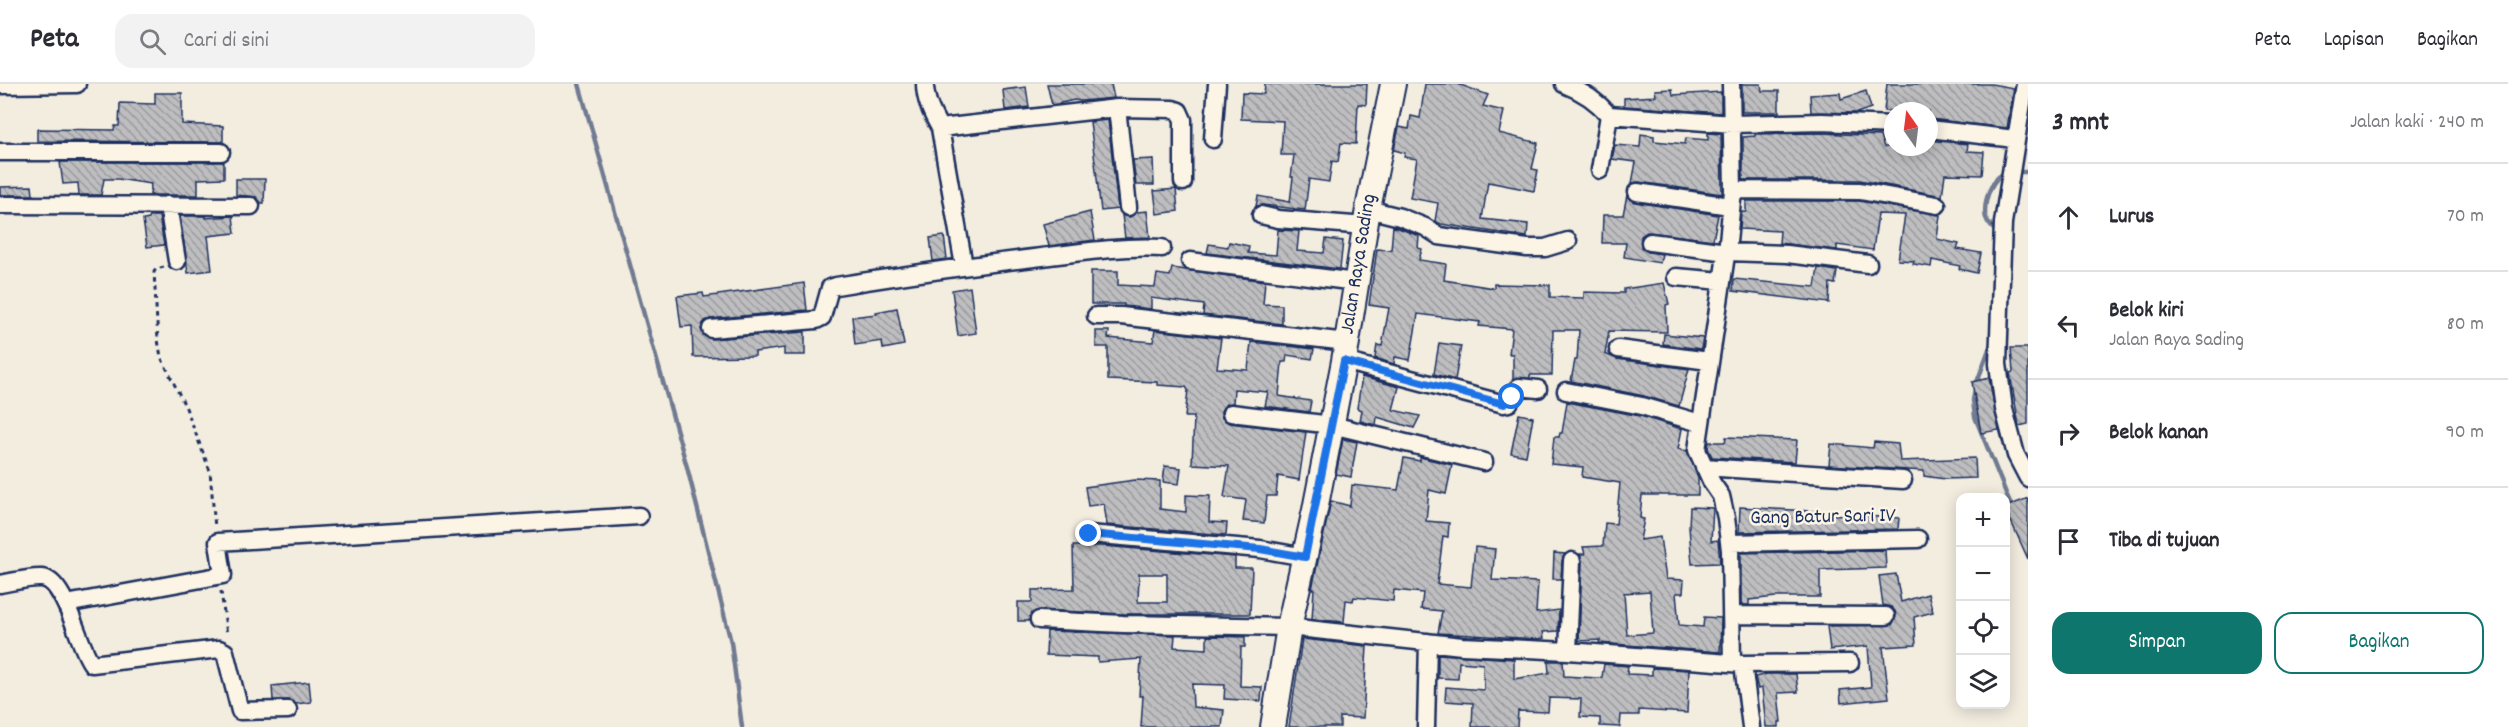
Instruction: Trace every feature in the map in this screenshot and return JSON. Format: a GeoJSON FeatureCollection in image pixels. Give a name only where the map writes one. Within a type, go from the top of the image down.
{"type":"FeatureCollection","features":[{"type":"Feature","properties":{"kind":"street"},"geometry":{"type":"LineString","coordinates":[[0,85],[77,84]]}},
{"type":"Feature","properties":{"kind":"street"},"geometry":{"type":"LineString","coordinates":[[925,84],[930,111],[940,128],[964,266]]}},
{"type":"Feature","properties":{"kind":"street"},"geometry":{"type":"LineString","coordinates":[[1213,139],[1217,84]]}},
{"type":"Feature","properties":{"kind":"street","name":"Jalan Raya Sading"},"geometry":{"type":"LineString","coordinates":[[1273,727],[1289,627],[1346,351],[1367,217],[1393,84]]}},
{"type":"Feature","properties":{"kind":"street"},"geometry":{"type":"LineString","coordinates":[[1564,84],[1579,90],[1599,104],[1609,115],[1733,124],[1822,122],[1884,125]]}},
{"type":"Feature","properties":{"kind":"street"},"geometry":{"type":"LineString","coordinates":[[1731,84],[1732,198],[1727,252],[1697,450],[1721,496],[1729,543],[1731,615],[1737,664],[1751,727]]}},
{"type":"Feature","properties":{"kind":"street"},"geometry":{"type":"LineString","coordinates":[[2025,84],[2003,223],[1998,364],[2004,408],[2016,455],[2028,478]]}},
{"type":"Feature","properties":{"kind":"street"},"geometry":{"type":"LineString","coordinates":[[940,128],[1117,108],[1166,108],[1179,111],[1183,120],[1183,182]]}},
{"type":"Feature","properties":{"kind":"street"},"geometry":{"type":"LineString","coordinates":[[1117,108],[1128,207]]}},
{"type":"Feature","properties":{"kind":"street"},"geometry":{"type":"LineString","coordinates":[[1600,170],[1609,115]]}},
{"type":"Feature","properties":{"kind":"street"},"geometry":{"type":"LineString","coordinates":[[1938,130],[2015,139]]}},
{"type":"Feature","properties":{"kind":"street"},"geometry":{"type":"LineString","coordinates":[[0,152],[221,152]]}},
{"type":"Feature","properties":{"kind":"street"},"geometry":{"type":"LineString","coordinates":[[1637,192],[1732,198],[1860,190],[1937,206]]}},
{"type":"Feature","properties":{"kind":"street"},"geometry":{"type":"LineString","coordinates":[[0,205],[251,206]]}},
{"type":"Feature","properties":{"kind":"street"},"geometry":{"type":"LineString","coordinates":[[168,205],[177,261]]}},
{"type":"Feature","properties":{"kind":"street"},"geometry":{"type":"LineString","coordinates":[[1261,214],[1278,219],[1400,217],[1425,227],[1439,236],[1527,248],[1545,248],[1568,241]]}},
{"type":"Feature","properties":{"kind":"street"},"geometry":{"type":"LineString","coordinates":[[1650,242],[1727,252],[1787,254],[1868,264]]}},
{"type":"Feature","properties":{"kind":"street"},"geometry":{"type":"LineString","coordinates":[[711,329],[816,320],[822,316],[830,288],[964,266],[1091,251],[1140,247],[1162,248]]}},
{"type":"Feature","properties":{"kind":"street"},"geometry":{"type":"LineString","coordinates":[[1190,261],[1356,282]]}},
{"type":"Feature","properties":{"kind":"street"},"geometry":{"type":"LineString","coordinates":[[1676,277],[1722,281]]}},
{"type":"Feature","properties":{"kind":"street"},"geometry":{"type":"LineString","coordinates":[[1096,316],[1133,318],[1346,351],[1504,404],[1509,403],[1519,387],[1538,390]]}},
{"type":"Feature","properties":{"kind":"street"},"geometry":{"type":"LineString","coordinates":[[1618,349],[1709,361]]}},
{"type":"Feature","properties":{"kind":"street"},"geometry":{"type":"LineString","coordinates":[[1566,391],[1653,408],[1701,423]]}},
{"type":"Feature","properties":{"kind":"street"},"geometry":{"type":"LineString","coordinates":[[1231,413],[1332,425],[1484,462]]}},
{"type":"Feature","properties":{"kind":"street"},"geometry":{"type":"LineString","coordinates":[[1704,467],[1903,480]]}},
{"type":"Feature","properties":{"kind":"street"},"geometry":{"type":"LineString","coordinates":[[66,604],[223,575],[218,542],[639,516]]}},
{"type":"Feature","properties":{"kind":"street"},"geometry":{"type":"LineString","coordinates":[[1089,534],[1260,549],[1305,557]]}},
{"type":"Feature","properties":{"kind":"street","name":"Gang Batur Sari IV"},"geometry":{"type":"LineString","coordinates":[[1729,543],[1918,539]]}},
{"type":"Feature","properties":{"kind":"street"},"geometry":{"type":"LineString","coordinates":[[1568,651],[1572,561]]}},
{"type":"Feature","properties":{"kind":"street"},"geometry":{"type":"LineString","coordinates":[[0,584],[43,578],[52,582],[66,604],[86,657],[92,664],[219,649],[225,652],[240,711],[288,710]]}},
{"type":"Feature","properties":{"kind":"street"},"geometry":{"type":"LineString","coordinates":[[1731,615],[1886,616]]}},
{"type":"Feature","properties":{"kind":"street"},"geometry":{"type":"LineString","coordinates":[[1039,620],[1289,627],[1428,642],[1737,664],[1850,663]]}},
{"type":"Feature","properties":{"kind":"street"},"geometry":{"type":"LineString","coordinates":[[1426,727],[1428,642]]}},
{"type":"Feature","properties":{"kind":"path"},"geometry":{"type":"LineString","coordinates":[[177,261],[174,266],[159,268],[154,272],[158,340],[161,357],[186,408],[210,471],[212,507],[218,542]]}},
{"type":"Feature","properties":{"kind":"path"},"geometry":{"type":"LineString","coordinates":[[223,575],[220,592],[228,639],[225,652]]}},
{"type":"Feature","properties":{"kind":"building"},"geometry":{"type":"Polygon","coordinates":[[[1047,84],[1111,84],[1114,98],[1074,100],[1052,105],[1047,84]]]}},
{"type":"Feature","properties":{"kind":"building"},"geometry":{"type":"Polygon","coordinates":[[[1265,84],[1367,84],[1366,105],[1358,104],[1356,144],[1341,143],[1338,162],[1332,161],[1329,182],[1309,179],[1305,210],[1256,206],[1258,196],[1290,202],[1293,177],[1291,177],[1294,155],[1281,155],[1283,121],[1241,119],[1242,93],[1264,94],[1265,84]]]}},
{"type":"Feature","properties":{"kind":"building"},"geometry":{"type":"Polygon","coordinates":[[[1425,84],[1458,84],[1488,95],[1483,106],[1504,111],[1499,133],[1538,143],[1532,169],[1538,170],[1534,191],[1488,182],[1482,219],[1528,224],[1527,237],[1441,224],[1435,221],[1438,203],[1410,198],[1417,159],[1404,157],[1405,153],[1394,150],[1399,127],[1409,129],[1411,116],[1420,118],[1425,84]]]}},
{"type":"Feature","properties":{"kind":"building"},"geometry":{"type":"Polygon","coordinates":[[[1742,84],[1761,84],[1762,91],[1779,91],[1779,112],[1742,112],[1742,84]]]}},
{"type":"Feature","properties":{"kind":"building"},"geometry":{"type":"Polygon","coordinates":[[[1887,84],[1991,84],[2014,88],[2007,128],[1938,120],[1938,102],[1885,102],[1887,84]]]}},
{"type":"Feature","properties":{"kind":"building"},"geometry":{"type":"Polygon","coordinates":[[[1026,87],[1029,107],[1005,110],[1003,90],[1026,87]]]}},
{"type":"Feature","properties":{"kind":"building"},"geometry":{"type":"Polygon","coordinates":[[[1672,89],[1673,95],[1721,92],[1721,113],[1624,106],[1624,98],[1656,96],[1655,90],[1672,89]]]}},
{"type":"Feature","properties":{"kind":"building"},"geometry":{"type":"Polygon","coordinates":[[[1866,91],[1871,108],[1857,113],[1811,112],[1810,95],[1840,93],[1841,99],[1866,91]]]}},
{"type":"Feature","properties":{"kind":"building"},"geometry":{"type":"Polygon","coordinates":[[[155,93],[182,93],[182,124],[223,126],[223,142],[37,141],[37,129],[114,130],[115,126],[119,126],[120,103],[155,104],[155,93]]]}},
{"type":"Feature","properties":{"kind":"building"},"geometry":{"type":"Polygon","coordinates":[[[1108,120],[1118,209],[1101,211],[1090,122],[1108,120]]]}},
{"type":"Feature","properties":{"kind":"building"},"geometry":{"type":"Polygon","coordinates":[[[1708,133],[1721,134],[1722,194],[1639,182],[1632,183],[1636,162],[1612,159],[1615,145],[1640,147],[1641,134],[1654,136],[1654,141],[1685,144],[1686,138],[1708,140],[1708,133]]]}},
{"type":"Feature","properties":{"kind":"building"},"geometry":{"type":"Polygon","coordinates":[[[1822,133],[1880,136],[1884,156],[1938,156],[1938,141],[1968,144],[1967,151],[1984,152],[1982,175],[1945,174],[1942,196],[1860,180],[1743,180],[1743,137],[1755,136],[1755,134],[1822,133]]]}},
{"type":"Feature","properties":{"kind":"building"},"geometry":{"type":"Polygon","coordinates":[[[1153,159],[1154,185],[1136,185],[1133,160],[1153,159]]]}},
{"type":"Feature","properties":{"kind":"building"},"geometry":{"type":"Polygon","coordinates":[[[60,162],[222,162],[224,163],[224,178],[198,179],[198,195],[150,195],[151,184],[104,179],[101,195],[79,195],[78,183],[63,184],[60,162]]]}},
{"type":"Feature","properties":{"kind":"building"},"geometry":{"type":"Polygon","coordinates":[[[236,179],[265,179],[264,203],[256,197],[236,195],[236,179]]]}},
{"type":"Feature","properties":{"kind":"building"},"geometry":{"type":"Polygon","coordinates":[[[32,186],[33,195],[0,195],[0,187],[32,186]]]}},
{"type":"Feature","properties":{"kind":"building"},"geometry":{"type":"Polygon","coordinates":[[[1176,189],[1178,211],[1157,214],[1154,191],[1176,189]]]}},
{"type":"Feature","properties":{"kind":"building"},"geometry":{"type":"Polygon","coordinates":[[[1627,195],[1635,202],[1718,215],[1713,240],[1647,232],[1641,236],[1641,247],[1648,252],[1662,254],[1660,263],[1624,257],[1626,243],[1602,243],[1603,215],[1623,215],[1627,195]]]}},
{"type":"Feature","properties":{"kind":"building"},"geometry":{"type":"Polygon","coordinates":[[[1746,201],[1859,201],[1940,215],[1937,239],[1959,244],[1957,249],[1981,253],[1977,273],[1959,269],[1960,266],[1932,260],[1931,267],[1913,264],[1914,261],[1898,260],[1905,215],[1878,214],[1873,250],[1837,245],[1837,250],[1779,243],[1780,231],[1740,229],[1741,212],[1746,212],[1746,201]]]}},
{"type":"Feature","properties":{"kind":"building"},"geometry":{"type":"Polygon","coordinates":[[[1147,211],[1150,237],[1125,238],[1122,215],[1130,217],[1137,212],[1147,211]]]}},
{"type":"Feature","properties":{"kind":"building"},"geometry":{"type":"Polygon","coordinates":[[[1090,212],[1095,240],[1049,246],[1043,224],[1090,212]]]}},
{"type":"Feature","properties":{"kind":"building"},"geometry":{"type":"Polygon","coordinates":[[[150,216],[159,216],[164,245],[147,247],[143,220],[149,219],[150,216]]]}},
{"type":"Feature","properties":{"kind":"building"},"geometry":{"type":"Polygon","coordinates":[[[180,216],[206,216],[206,218],[233,216],[235,233],[208,236],[212,270],[188,273],[180,216]]]}},
{"type":"Feature","properties":{"kind":"building"},"geometry":{"type":"Polygon","coordinates":[[[1393,226],[1419,236],[1418,248],[1422,249],[1419,260],[1446,264],[1444,280],[1494,288],[1494,284],[1550,285],[1550,297],[1584,298],[1584,292],[1624,293],[1624,289],[1664,283],[1669,304],[1666,305],[1667,332],[1609,331],[1605,354],[1617,359],[1689,369],[1679,406],[1644,396],[1571,381],[1575,360],[1577,360],[1579,330],[1553,330],[1552,375],[1530,375],[1530,378],[1513,379],[1513,354],[1509,354],[1512,329],[1479,326],[1480,322],[1418,314],[1410,360],[1395,357],[1394,364],[1375,358],[1377,345],[1382,346],[1389,308],[1369,305],[1377,249],[1391,250],[1393,226]]]}},
{"type":"Feature","properties":{"kind":"building"},"geometry":{"type":"Polygon","coordinates":[[[1278,230],[1299,231],[1297,251],[1324,253],[1326,239],[1343,241],[1340,269],[1207,253],[1209,244],[1228,247],[1229,242],[1249,246],[1248,253],[1276,255],[1278,230]]]}},
{"type":"Feature","properties":{"kind":"building"},"geometry":{"type":"Polygon","coordinates":[[[944,236],[947,259],[933,261],[930,238],[944,236]]]}},
{"type":"Feature","properties":{"kind":"building"},"geometry":{"type":"Polygon","coordinates":[[[1172,268],[1265,281],[1263,304],[1282,305],[1282,324],[1203,315],[1204,305],[1151,298],[1151,309],[1124,306],[1124,304],[1091,304],[1091,271],[1118,271],[1118,285],[1155,287],[1157,274],[1170,276],[1172,268]]]}},
{"type":"Feature","properties":{"kind":"building"},"geometry":{"type":"Polygon","coordinates":[[[1818,268],[1837,271],[1835,284],[1830,283],[1829,303],[1733,291],[1734,279],[1815,287],[1818,268]]]}},
{"type":"Feature","properties":{"kind":"building"},"geometry":{"type":"Polygon","coordinates":[[[804,283],[807,310],[710,319],[705,321],[701,329],[703,335],[712,339],[805,332],[805,355],[784,355],[784,348],[755,352],[755,356],[693,357],[692,326],[681,327],[677,296],[703,293],[704,297],[804,283]]]}},
{"type":"Feature","properties":{"kind":"building"},"geometry":{"type":"Polygon","coordinates":[[[970,287],[976,333],[958,336],[952,290],[970,287]]]}},
{"type":"Feature","properties":{"kind":"building"},"geometry":{"type":"Polygon","coordinates":[[[897,308],[904,345],[883,349],[882,341],[855,345],[852,317],[877,314],[876,312],[897,308]]]}},
{"type":"Feature","properties":{"kind":"building"},"geometry":{"type":"Polygon","coordinates":[[[1155,330],[1221,338],[1217,368],[1248,370],[1251,342],[1314,349],[1312,359],[1287,355],[1286,362],[1282,362],[1279,396],[1311,401],[1309,412],[1265,406],[1268,392],[1234,389],[1233,403],[1226,404],[1221,411],[1222,418],[1229,423],[1306,432],[1299,480],[1278,476],[1276,496],[1267,496],[1264,523],[1243,521],[1246,500],[1224,497],[1229,466],[1192,464],[1194,417],[1185,417],[1188,390],[1186,387],[1157,385],[1157,382],[1108,380],[1108,347],[1096,347],[1096,331],[1109,331],[1108,338],[1153,342],[1155,330]]]}},
{"type":"Feature","properties":{"kind":"building"},"geometry":{"type":"Polygon","coordinates":[[[1664,334],[1703,338],[1701,349],[1663,344],[1664,334]]]}},
{"type":"Feature","properties":{"kind":"building"},"geometry":{"type":"Polygon","coordinates":[[[1439,343],[1461,346],[1455,380],[1434,374],[1439,343]]]}},
{"type":"Feature","properties":{"kind":"building"},"geometry":{"type":"Polygon","coordinates":[[[2011,348],[2028,348],[2028,424],[2019,426],[2010,373],[2013,372],[2011,348]]]}},
{"type":"Feature","properties":{"kind":"building"},"geometry":{"type":"Polygon","coordinates":[[[1362,377],[1399,387],[1393,410],[1420,416],[1414,428],[1377,417],[1376,425],[1360,421],[1362,410],[1357,408],[1362,377]]]}},
{"type":"Feature","properties":{"kind":"building"},"geometry":{"type":"Polygon","coordinates":[[[1989,378],[1999,430],[1981,433],[1972,382],[1989,378]]]}},
{"type":"Feature","properties":{"kind":"building"},"geometry":{"type":"Polygon","coordinates":[[[1567,402],[1640,416],[1682,429],[1678,449],[1687,451],[1698,477],[1698,495],[1642,495],[1640,518],[1644,519],[1640,540],[1660,537],[1666,579],[1684,580],[1683,593],[1676,593],[1679,625],[1703,627],[1704,617],[1721,618],[1720,652],[1599,643],[1600,640],[1579,641],[1582,561],[1580,554],[1585,554],[1583,547],[1603,546],[1605,523],[1616,524],[1620,483],[1582,477],[1583,467],[1551,464],[1554,437],[1559,437],[1562,433],[1567,402]],[[1650,591],[1624,593],[1627,635],[1653,633],[1650,591]]]}},
{"type":"Feature","properties":{"kind":"building"},"geometry":{"type":"Polygon","coordinates":[[[1519,414],[1533,417],[1526,456],[1511,453],[1519,414]]]}},
{"type":"Feature","properties":{"kind":"building"},"geometry":{"type":"Polygon","coordinates":[[[1726,437],[1797,440],[1795,462],[1712,457],[1708,448],[1709,442],[1725,442],[1726,437]]]}},
{"type":"Feature","properties":{"kind":"building"},"geometry":{"type":"Polygon","coordinates":[[[1343,439],[1357,442],[1351,477],[1336,474],[1343,439]]]}},
{"type":"Feature","properties":{"kind":"building"},"geometry":{"type":"Polygon","coordinates":[[[1874,442],[1898,444],[1900,461],[1975,458],[1976,478],[1945,479],[1924,476],[1924,471],[1829,465],[1831,444],[1873,448],[1874,442]]]}},
{"type":"Feature","properties":{"kind":"building"},"geometry":{"type":"Polygon","coordinates":[[[1420,457],[1452,465],[1446,494],[1429,490],[1426,521],[1449,523],[1448,537],[1443,536],[1437,584],[1471,587],[1475,547],[1495,549],[1492,580],[1538,582],[1536,613],[1559,610],[1558,631],[1543,632],[1544,638],[1536,639],[1438,633],[1442,611],[1421,609],[1423,593],[1394,590],[1393,601],[1354,597],[1353,601],[1346,600],[1344,622],[1312,619],[1314,589],[1312,589],[1331,501],[1350,506],[1352,485],[1398,490],[1404,458],[1420,461],[1420,457]]]}},
{"type":"Feature","properties":{"kind":"building"},"geometry":{"type":"Polygon","coordinates":[[[1165,466],[1181,468],[1179,484],[1163,482],[1165,466]]]}},
{"type":"Feature","properties":{"kind":"building"},"geometry":{"type":"Polygon","coordinates":[[[1135,480],[1160,481],[1160,509],[1186,512],[1186,495],[1210,496],[1209,522],[1227,523],[1226,535],[1107,525],[1104,504],[1088,506],[1085,487],[1135,480]]]}},
{"type":"Feature","properties":{"kind":"building"},"geometry":{"type":"Polygon","coordinates":[[[2028,498],[2028,559],[2010,519],[2010,505],[2028,498]]]}},
{"type":"Feature","properties":{"kind":"building"},"geometry":{"type":"Polygon","coordinates":[[[1690,507],[1713,508],[1711,541],[1718,540],[1720,563],[1692,564],[1690,507]]]}},
{"type":"Feature","properties":{"kind":"building"},"geometry":{"type":"Polygon","coordinates":[[[1740,507],[1899,518],[1898,529],[1739,532],[1740,507]]]}},
{"type":"Feature","properties":{"kind":"building"},"geometry":{"type":"Polygon","coordinates":[[[1073,546],[1102,546],[1235,557],[1235,568],[1252,568],[1250,614],[1123,614],[1040,610],[1031,614],[1029,621],[1018,621],[1018,602],[1032,602],[1032,590],[1074,589],[1073,546]],[[1139,574],[1138,602],[1167,602],[1167,574],[1139,574]]]}},
{"type":"Feature","properties":{"kind":"building"},"geometry":{"type":"Polygon","coordinates":[[[1885,550],[1886,568],[1820,570],[1820,597],[1776,597],[1749,600],[1749,605],[1741,605],[1741,553],[1885,550]]]}},
{"type":"Feature","properties":{"kind":"building"},"geometry":{"type":"Polygon","coordinates":[[[1554,553],[1565,554],[1562,561],[1561,579],[1553,579],[1554,553]]]}},
{"type":"Feature","properties":{"kind":"building"},"geometry":{"type":"Polygon","coordinates":[[[1896,574],[1901,602],[1928,594],[1933,612],[1914,617],[1916,645],[1883,647],[1889,698],[1841,703],[1840,690],[1871,687],[1868,646],[1830,650],[1827,626],[1892,625],[1896,617],[1895,611],[1883,605],[1879,576],[1896,574]]]}},
{"type":"Feature","properties":{"kind":"building"},"geometry":{"type":"Polygon","coordinates":[[[1047,631],[1175,635],[1174,647],[1207,649],[1207,636],[1245,637],[1245,647],[1241,647],[1240,686],[1262,687],[1261,701],[1224,699],[1225,685],[1192,684],[1193,707],[1224,710],[1222,727],[1141,727],[1143,696],[1139,696],[1141,659],[1098,662],[1098,657],[1046,655],[1047,631]]]}},
{"type":"Feature","properties":{"kind":"building"},"geometry":{"type":"Polygon","coordinates":[[[1302,639],[1367,646],[1363,718],[1340,717],[1340,727],[1289,727],[1302,639]]]}},
{"type":"Feature","properties":{"kind":"building"},"geometry":{"type":"Polygon","coordinates":[[[1438,654],[1514,659],[1514,679],[1549,673],[1548,661],[1563,661],[1564,676],[1602,677],[1604,664],[1628,666],[1627,674],[1652,675],[1652,668],[1689,670],[1687,713],[1639,710],[1639,715],[1621,715],[1620,727],[1600,726],[1600,718],[1580,717],[1581,699],[1549,698],[1548,712],[1518,711],[1517,727],[1472,727],[1473,703],[1445,701],[1446,687],[1484,690],[1483,664],[1459,662],[1458,679],[1438,678],[1438,654]]]}},
{"type":"Feature","properties":{"kind":"building"},"geometry":{"type":"Polygon","coordinates":[[[1767,674],[1796,674],[1798,692],[1778,693],[1781,722],[1779,722],[1779,727],[1766,727],[1762,688],[1758,689],[1755,677],[1767,674]]]}},
{"type":"Feature","properties":{"kind":"building"},"geometry":{"type":"Polygon","coordinates":[[[309,682],[311,702],[296,704],[288,700],[273,700],[272,686],[309,682]]]}},
{"type":"Feature","properties":{"kind":"waterway"},"geometry":{"type":"LineString","coordinates":[[579,84],[687,467],[731,642],[742,727]]}},
{"type":"Feature","properties":{"kind":"waterway"},"geometry":{"type":"LineString","coordinates":[[1998,233],[1986,219],[1985,207],[1993,183],[2007,172]]}},
{"type":"Feature","properties":{"kind":"waterway"},"geometry":{"type":"LineString","coordinates":[[2016,172],[2028,172]]}},
{"type":"Feature","properties":{"kind":"waterway"},"geometry":{"type":"LineString","coordinates":[[1992,341],[1976,385],[1973,400],[1975,417],[2012,508]]}},
{"type":"Feature","properties":{"kind":"route"},"geometry":{"type":"LineString","coordinates":[[1089,534],[1260,549],[1305,557],[1344,361],[1504,404],[1509,403],[1512,397]]}}]}
